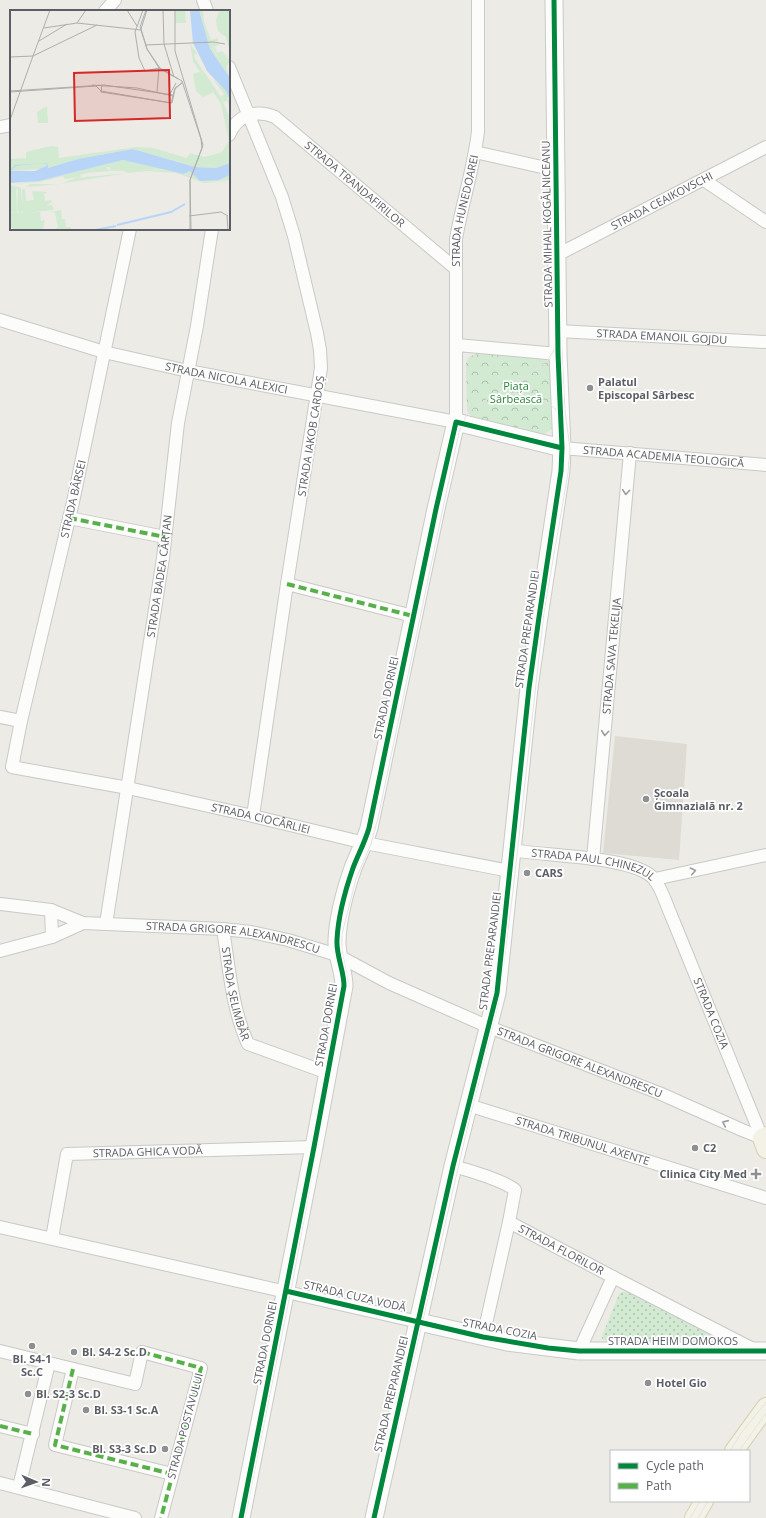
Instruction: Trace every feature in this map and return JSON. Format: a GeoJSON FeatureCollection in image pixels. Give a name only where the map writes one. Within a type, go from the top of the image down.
{"type":"FeatureCollection","features":[{"type":"Feature","properties":{"kind":"main road","name":"STRADA MIHAIL KOGĂLNICEANU"},"geometry":{"type":"LineString","coordinates":[[554,0],[558,354],[562,448]]}},
{"type":"Feature","properties":{"kind":"main road"},"geometry":{"type":"LineString","coordinates":[[456,422],[562,448]]}},
{"type":"Feature","properties":{"kind":"main road","name":"STRADA DORNEI"},"geometry":{"type":"LineString","coordinates":[[241,1518],[344,986],[344,977],[337,955],[338,929],[353,869],[365,843],[456,422]]}},
{"type":"Feature","properties":{"kind":"main road","name":"STRADA PREPARANDIEI"},"geometry":{"type":"LineString","coordinates":[[375,1517],[468,1105],[497,993],[529,688],[538,617],[561,471],[562,448]]}},
{"type":"Feature","properties":{"kind":"main road","name":"STRADA COZIA"},"geometry":{"type":"LineString","coordinates":[[419,1322],[483,1337],[579,1351]]}},
{"type":"Feature","properties":{"kind":"main road","name":"STRADA HEIM DOMOKOS"},"geometry":{"type":"LineString","coordinates":[[579,1351],[761,1350]]}},
{"type":"Feature","properties":{"kind":"main road"},"geometry":{"type":"LineString","coordinates":[[735,1450],[766,1407]]}},
{"type":"Feature","properties":{"kind":"main road"},"geometry":{"type":"LineString","coordinates":[[694,1518],[703,1502]]}},
{"type":"Feature","properties":{"kind":"street"},"geometry":{"type":"LineString","coordinates":[[106,10],[115,0]]}},
{"type":"Feature","properties":{"kind":"street"},"geometry":{"type":"LineString","coordinates":[[203,0],[207,10]]}},
{"type":"Feature","properties":{"kind":"street","name":"STRADA HUNEDOAREI"},"geometry":{"type":"LineString","coordinates":[[456,422],[456,239],[458,223],[475,152],[478,131],[478,0]]}},
{"type":"Feature","properties":{"kind":"street","name":"STRADA IAKOB CARDOȘ"},"geometry":{"type":"LineString","coordinates":[[230,69],[282,197],[294,236],[320,350],[321,368],[318,395],[287,584],[253,816]]}},
{"type":"Feature","properties":{"kind":"street","name":"STRADA TRANDAFIRILOR"},"geometry":{"type":"LineString","coordinates":[[249,115],[259,112],[275,117],[456,268]]}},
{"type":"Feature","properties":{"kind":"street"},"geometry":{"type":"LineString","coordinates":[[230,132],[240,120],[249,115]]}},
{"type":"Feature","properties":{"kind":"street"},"geometry":{"type":"LineString","coordinates":[[0,128],[10,125]]}},
{"type":"Feature","properties":{"kind":"street","name":"STRADA CEAIKOVSCHI"},"geometry":{"type":"LineString","coordinates":[[557,255],[766,147]]}},
{"type":"Feature","properties":{"kind":"street"},"geometry":{"type":"LineString","coordinates":[[475,152],[555,170]]}},
{"type":"Feature","properties":{"kind":"street"},"geometry":{"type":"LineString","coordinates":[[704,180],[766,222]]}},
{"type":"Feature","properties":{"kind":"street","name":"STRADA BÂRSEI"},"geometry":{"type":"LineString","coordinates":[[12,768],[21,721],[69,518],[130,230]]}},
{"type":"Feature","properties":{"kind":"street","name":"STRADA BADEA CÂRȚAN"},"geometry":{"type":"LineString","coordinates":[[106,924],[128,788],[165,537],[178,423],[197,326],[212,230]]}},
{"type":"Feature","properties":{"kind":"street","name":"STRADA NICOLA ALEXICI"},"geometry":{"type":"LineString","coordinates":[[0,320],[104,352],[188,371],[456,422]]}},
{"type":"Feature","properties":{"kind":"street","name":"STRADA EMANOIL GOJDU"},"geometry":{"type":"LineString","coordinates":[[558,330],[766,342]]}},
{"type":"Feature","properties":{"kind":"street"},"geometry":{"type":"LineString","coordinates":[[457,345],[558,354]]}},
{"type":"Feature","properties":{"kind":"street","name":"STRADA ACADEMIA TEOLOGICĂ"},"geometry":{"type":"LineString","coordinates":[[562,448],[766,465]]}},
{"type":"Feature","properties":{"kind":"street","name":"STRADA SAVA TEKELIJA"},"geometry":{"type":"LineString","coordinates":[[593,859],[630,454]]}},
{"type":"Feature","properties":{"kind":"street"},"geometry":{"type":"LineString","coordinates":[[69,518],[165,537]]}},
{"type":"Feature","properties":{"kind":"street"},"geometry":{"type":"LineString","coordinates":[[287,584],[413,616]]}},
{"type":"Feature","properties":{"kind":"street"},"geometry":{"type":"LineString","coordinates":[[0,717],[21,721]]}},
{"type":"Feature","properties":{"kind":"street","name":"STRADA CIOCÂRLIEI"},"geometry":{"type":"LineString","coordinates":[[12,768],[128,788],[365,843],[510,871]]}},
{"type":"Feature","properties":{"kind":"street","name":"STRADA PAUL CHINEZUL"},"geometry":{"type":"LineString","coordinates":[[512,850],[593,859],[633,866],[645,871],[655,879],[766,855]]}},
{"type":"Feature","properties":{"kind":"street","name":"STRADA COZIA"},"geometry":{"type":"LineString","coordinates":[[655,879],[765,1141]]}},
{"type":"Feature","properties":{"kind":"street","name":"STRADA GRIGORE ALEXANDRESCU"},"geometry":{"type":"LineString","coordinates":[[0,904],[51,910],[82,923],[223,929],[251,932],[288,940],[337,955],[389,983],[489,1027],[659,1093],[765,1141]]}},
{"type":"Feature","properties":{"kind":"street"},"geometry":{"type":"LineString","coordinates":[[51,910],[52,937]]}},
{"type":"Feature","properties":{"kind":"street"},"geometry":{"type":"LineString","coordinates":[[0,951],[52,937],[82,923]]}},
{"type":"Feature","properties":{"kind":"street","name":"STRADA ȘELIMBĂR"},"geometry":{"type":"LineString","coordinates":[[223,929],[231,983],[242,1030],[248,1044],[328,1073]]}},
{"type":"Feature","properties":{"kind":"street","name":"STRADA TRIBUNUL AXENTE"},"geometry":{"type":"LineString","coordinates":[[468,1105],[766,1198]]}},
{"type":"Feature","properties":{"kind":"street","name":"STRADA GHICA VODĂ"},"geometry":{"type":"LineString","coordinates":[[52,1238],[67,1154],[314,1146]]}},
{"type":"Feature","properties":{"kind":"street","name":"STRADA FLORILOR"},"geometry":{"type":"LineString","coordinates":[[454,1166],[489,1178],[515,1190],[483,1337]]}},
{"type":"Feature","properties":{"kind":"street","name":"STRADA FLORILOR"},"geometry":{"type":"LineString","coordinates":[[509,1222],[613,1277]]}},
{"type":"Feature","properties":{"kind":"street","name":"STRADA CUZA VODĂ"},"geometry":{"type":"LineString","coordinates":[[0,1227],[419,1322]]}},
{"type":"Feature","properties":{"kind":"street"},"geometry":{"type":"LineString","coordinates":[[579,1351],[613,1277]]}},
{"type":"Feature","properties":{"kind":"street","name":"STRADA HEIM DOMOKOS"},"geometry":{"type":"LineString","coordinates":[[613,1277],[761,1350]]}},
{"type":"Feature","properties":{"kind":"street","name":"STRADA POSTAVULUI"},"geometry":{"type":"LineString","coordinates":[[0,1351],[135,1384],[142,1352],[201,1368],[160,1518]]}},
{"type":"Feature","properties":{"kind":"street"},"geometry":{"type":"LineString","coordinates":[[19,1487],[49,1363]]}},
{"type":"Feature","properties":{"kind":"street"},"geometry":{"type":"LineString","coordinates":[[73,1369],[55,1445],[172,1474]]}},
{"type":"Feature","properties":{"kind":"street"},"geometry":{"type":"LineString","coordinates":[[0,1426],[33,1434]]}},
{"type":"Feature","properties":{"kind":"street"},"geometry":{"type":"LineString","coordinates":[[0,1483],[135,1518]]}},
{"type":"Feature","properties":{"kind":"shaded area","name":"Școala Gimnazială nr. 2"},"geometry":{"type":"Polygon","coordinates":[[[615,736],[687,744],[679,860],[603,853],[615,736]]]}},
{"type":"Feature","properties":{"kind":"green space","name":"Piața Sârbească"},"geometry":{"type":"Polygon","coordinates":[[[478,354],[541,357],[551,361],[555,427],[544,434],[474,419],[467,411],[466,362],[470,356],[478,354]]]}},
{"type":"Feature","properties":{"kind":"green space"},"geometry":{"type":"Polygon","coordinates":[[[627,1292],[709,1333],[710,1338],[706,1341],[606,1341],[602,1339],[619,1294],[627,1292]]]}},
{"type":"Feature","properties":{"kind":"tram line"},"geometry":{"type":"LineString","coordinates":[[245,1518],[292,1285],[348,981],[342,951],[342,934],[356,879],[371,844],[378,818],[459,432],[466,416],[474,407],[532,373],[547,361],[554,350],[556,330],[553,256],[551,0]]}},
{"type":"Feature","properties":{"kind":"tram line"},"geometry":{"type":"LineString","coordinates":[[377,1518],[469,1121],[499,1001],[513,891],[544,612],[568,473],[570,449],[565,410],[561,331],[557,0]]}},
{"type":"Feature","properties":{"kind":"tram line"},"geometry":{"type":"LineString","coordinates":[[500,395],[529,395],[546,401],[553,407],[564,424]]}},
{"type":"Feature","properties":{"kind":"tram line"},"geometry":{"type":"LineString","coordinates":[[731,1450],[742,1432],[766,1402]]}},
{"type":"Feature","properties":{"kind":"tram line"},"geometry":{"type":"LineString","coordinates":[[740,1450],[766,1413]]}},
{"type":"Feature","properties":{"kind":"tram line"},"geometry":{"type":"LineString","coordinates":[[690,1518],[699,1502]]}},
{"type":"Feature","properties":{"kind":"tram line"},"geometry":{"type":"LineString","coordinates":[[698,1518],[707,1502]]}},
{"type":"Feature","properties":{"kind":"marked path"},"geometry":{"type":"LineString","coordinates":[[69,518],[165,537]]}},
{"type":"Feature","properties":{"kind":"marked path"},"geometry":{"type":"LineString","coordinates":[[287,584],[413,616]]}},
{"type":"Feature","properties":{"kind":"marked path"},"geometry":{"type":"LineString","coordinates":[[142,1352],[201,1368],[161,1518]]}},
{"type":"Feature","properties":{"kind":"marked path"},"geometry":{"type":"LineString","coordinates":[[73,1369],[55,1445],[172,1474]]}},
{"type":"Feature","properties":{"kind":"marked path"},"geometry":{"type":"LineString","coordinates":[[0,1426],[33,1434]]}},
{"type":"Feature","properties":{"kind":"cycle path"},"geometry":{"type":"LineString","coordinates":[[374,1518],[453,1166],[497,993],[529,688],[561,471],[562,448],[558,354],[554,0]]}},
{"type":"Feature","properties":{"kind":"cycle path"},"geometry":{"type":"LineString","coordinates":[[241,1518],[344,986],[337,946],[340,913],[350,877],[369,828],[436,509],[456,422],[562,448]]}},
{"type":"Feature","properties":{"kind":"cycle path"},"geometry":{"type":"LineString","coordinates":[[286,1291],[483,1337],[548,1348],[579,1351],[766,1351]]}},
{"type":"Feature","properties":{"kind":"place","name":"Palatul Episcopal Sârbesc"},"geometry":{"type":"Point","coordinates":[590,388]}},
{"type":"Feature","properties":{"kind":"place","name":"Școala Gimnazială nr. 2"},"geometry":{"type":"Point","coordinates":[646,799]}},
{"type":"Feature","properties":{"kind":"place","name":"CARS"},"geometry":{"type":"Point","coordinates":[527,873]}},
{"type":"Feature","properties":{"kind":"place","name":"C2"},"geometry":{"type":"Point","coordinates":[695,1148]}},
{"type":"Feature","properties":{"kind":"place","name":"Clinica City Med"},"geometry":{"type":"Point","coordinates":[756,1174]}},
{"type":"Feature","properties":{"kind":"place","name":"Bl. S4-1 Sc.C"},"geometry":{"type":"Point","coordinates":[32,1346]}},
{"type":"Feature","properties":{"kind":"place","name":"Bl. S4-2 Sc.D"},"geometry":{"type":"Point","coordinates":[74,1352]}},
{"type":"Feature","properties":{"kind":"place","name":"Hotel Gio"},"geometry":{"type":"Point","coordinates":[648,1383]}},
{"type":"Feature","properties":{"kind":"place","name":"Bl. S2-3 Sc.D"},"geometry":{"type":"Point","coordinates":[28,1394]}},
{"type":"Feature","properties":{"kind":"place","name":"Bl. S3-1 Sc.A"},"geometry":{"type":"Point","coordinates":[86,1410]}},
{"type":"Feature","properties":{"kind":"place","name":"Bl. S3-3 Sc.D"},"geometry":{"type":"Point","coordinates":[165,1449]}}]}
